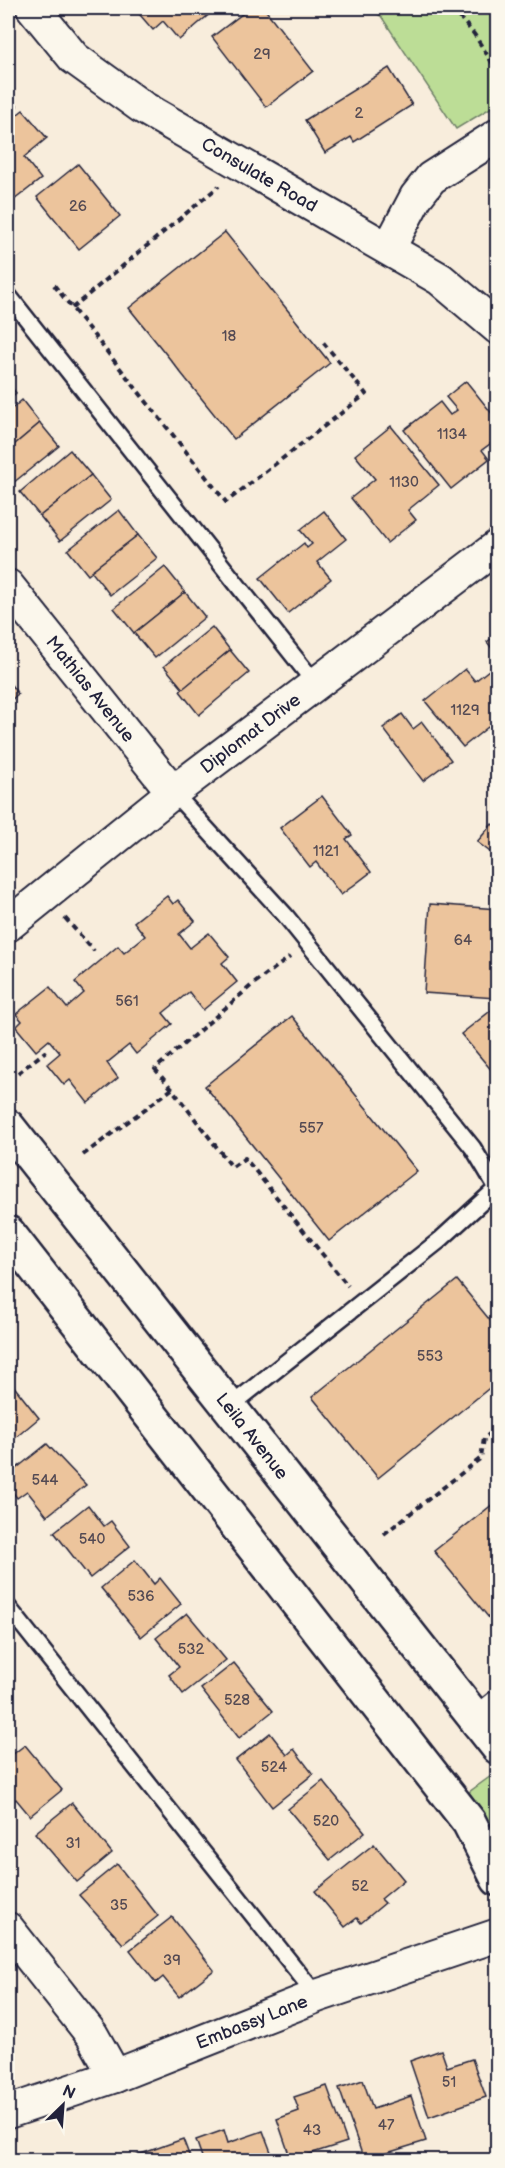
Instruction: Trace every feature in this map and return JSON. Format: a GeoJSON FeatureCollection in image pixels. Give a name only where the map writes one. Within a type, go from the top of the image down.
{"type":"FeatureCollection","features":[{"type":"Feature","properties":{"kind":"main road","name":"Leila Avenue"},"geometry":{"type":"LineString","coordinates":[[8,1127],[228,1408],[491,1726]]}},
{"type":"Feature","properties":{"kind":"main road"},"geometry":{"type":"LineString","coordinates":[[8,1233],[469,1822],[498,1879]]}},
{"type":"Feature","properties":{"kind":"street","name":"Consulate Road"},"geometry":{"type":"LineString","coordinates":[[33,8],[74,58],[142,107],[440,279],[498,328]]}},
{"type":"Feature","properties":{"kind":"street"},"geometry":{"type":"LineString","coordinates":[[389,248],[416,197],[431,178],[498,135]]}},
{"type":"Feature","properties":{"kind":"street","name":"Diplomat Drive"},"geometry":{"type":"LineString","coordinates":[[8,925],[173,792],[498,546]]}},
{"type":"Feature","properties":{"kind":"street","name":"Mathias Avenue"},"geometry":{"type":"LineString","coordinates":[[8,586],[173,792]]}},
{"type":"Feature","properties":{"kind":"street"},"geometry":{"type":"LineString","coordinates":[[8,1929],[92,2036],[115,2076]]}},
{"type":"Feature","properties":{"kind":"street","name":"Embassy Lane"},"geometry":{"type":"LineString","coordinates":[[8,2112],[115,2076],[317,1996],[498,1935]]}},
{"type":"Feature","properties":{"kind":"lane"},"geometry":{"type":"LineString","coordinates":[[8,295],[315,683]]}},
{"type":"Feature","properties":{"kind":"lane"},"geometry":{"type":"LineString","coordinates":[[173,792],[308,944],[473,1148],[497,1188],[440,1240],[228,1408]]}},
{"type":"Feature","properties":{"kind":"lane"},"geometry":{"type":"LineString","coordinates":[[8,1607],[317,1996]]}},
{"type":"Feature","properties":{"kind":"path"},"geometry":{"type":"LineString","coordinates":[[452,8],[474,34],[498,72]]}},
{"type":"Feature","properties":{"kind":"path"},"geometry":{"type":"LineString","coordinates":[[72,308],[244,165]]}},
{"type":"Feature","properties":{"kind":"path"},"geometry":{"type":"LineString","coordinates":[[54,285],[226,502],[366,394],[322,341]]}},
{"type":"Feature","properties":{"kind":"path"},"geometry":{"type":"LineString","coordinates":[[45,894],[94,951]]}},
{"type":"Feature","properties":{"kind":"path"},"geometry":{"type":"LineString","coordinates":[[308,944],[252,985],[155,1069],[232,1167],[245,1158],[361,1303]]}},
{"type":"Feature","properties":{"kind":"path"},"geometry":{"type":"LineString","coordinates":[[18,1073],[46,1051]]}},
{"type":"Feature","properties":{"kind":"path"},"geometry":{"type":"LineString","coordinates":[[83,1155],[172,1089]]}},
{"type":"Feature","properties":{"kind":"path"},"geometry":{"type":"LineString","coordinates":[[384,1534],[481,1458],[484,1438],[498,1428]]}},
{"type":"Feature","properties":{"kind":"green space"},"geometry":{"type":"Polygon","coordinates":[[[367,8],[497,8],[497,104],[456,129],[381,16],[367,8]]]}},
{"type":"Feature","properties":{"kind":"green space"},"geometry":{"type":"Polygon","coordinates":[[[491,1776],[497,1785],[497,1834],[469,1792],[491,1776]]]}},
{"type":"Feature","properties":{"kind":"building"},"geometry":{"type":"Polygon","coordinates":[[[134,8],[208,8],[212,12],[179,40],[163,21],[153,30],[134,8]]]}},
{"type":"Feature","properties":{"kind":"building"},"geometry":{"type":"Polygon","coordinates":[[[250,8],[264,8],[313,71],[266,107],[212,37],[250,8]]]}},
{"type":"Feature","properties":{"kind":"building"},"geometry":{"type":"Polygon","coordinates":[[[389,68],[412,105],[354,142],[351,137],[325,153],[305,120],[389,68]]]}},
{"type":"Feature","properties":{"kind":"building"},"geometry":{"type":"Polygon","coordinates":[[[8,95],[17,106],[8,113],[8,95]]]}},
{"type":"Feature","properties":{"kind":"building"},"geometry":{"type":"Polygon","coordinates":[[[23,110],[47,138],[24,157],[41,179],[14,200],[8,191],[8,122],[23,110]]]}},
{"type":"Feature","properties":{"kind":"building"},"geometry":{"type":"Polygon","coordinates":[[[78,164],[120,216],[79,249],[37,197],[78,164]]]}},
{"type":"Feature","properties":{"kind":"building"},"geometry":{"type":"Polygon","coordinates":[[[225,232],[330,363],[234,439],[129,308],[225,232]]]}},
{"type":"Feature","properties":{"kind":"building"},"geometry":{"type":"Polygon","coordinates":[[[466,381],[498,421],[498,438],[482,450],[489,459],[451,489],[404,430],[440,402],[450,415],[457,410],[446,397],[466,381]]]}},
{"type":"Feature","properties":{"kind":"building"},"geometry":{"type":"Polygon","coordinates":[[[8,383],[16,393],[8,400],[8,383]]]}},
{"type":"Feature","properties":{"kind":"building"},"geometry":{"type":"Polygon","coordinates":[[[22,400],[40,423],[8,450],[8,412],[22,400]]]}},
{"type":"Feature","properties":{"kind":"building"},"geometry":{"type":"Polygon","coordinates":[[[40,423],[59,446],[8,487],[8,450],[40,423]]]}},
{"type":"Feature","properties":{"kind":"building"},"geometry":{"type":"Polygon","coordinates":[[[391,426],[439,485],[408,510],[416,520],[387,543],[351,498],[375,479],[355,455],[391,426]]]}},
{"type":"Feature","properties":{"kind":"building"},"geometry":{"type":"Polygon","coordinates":[[[70,450],[91,475],[40,516],[20,492],[70,450]]]}},
{"type":"Feature","properties":{"kind":"building"},"geometry":{"type":"Polygon","coordinates":[[[91,475],[111,500],[60,541],[40,516],[91,475]]]}},
{"type":"Feature","properties":{"kind":"building"},"geometry":{"type":"Polygon","coordinates":[[[119,510],[138,535],[88,575],[68,550],[119,510]]]}},
{"type":"Feature","properties":{"kind":"building"},"geometry":{"type":"Polygon","coordinates":[[[324,511],[346,539],[317,562],[331,579],[288,613],[260,578],[304,543],[307,548],[312,544],[300,530],[324,511]]]}},
{"type":"Feature","properties":{"kind":"building"},"geometry":{"type":"Polygon","coordinates":[[[138,535],[157,558],[110,595],[91,571],[138,535]]]}},
{"type":"Feature","properties":{"kind":"building"},"geometry":{"type":"Polygon","coordinates":[[[165,567],[185,592],[134,633],[114,608],[165,567]]]}},
{"type":"Feature","properties":{"kind":"building"},"geometry":{"type":"Polygon","coordinates":[[[185,592],[205,617],[155,658],[134,633],[185,592]]]}},
{"type":"Feature","properties":{"kind":"building"},"geometry":{"type":"Polygon","coordinates":[[[212,627],[230,650],[183,689],[164,666],[212,627]]]}},
{"type":"Feature","properties":{"kind":"building"},"geometry":{"type":"Polygon","coordinates":[[[498,634],[498,656],[487,642],[498,634]]]}},
{"type":"Feature","properties":{"kind":"building"},"geometry":{"type":"Polygon","coordinates":[[[230,650],[249,673],[199,715],[180,691],[230,650]]]}},
{"type":"Feature","properties":{"kind":"building"},"geometry":{"type":"Polygon","coordinates":[[[494,666],[498,671],[498,719],[463,747],[425,701],[465,669],[475,681],[494,666]]]}},
{"type":"Feature","properties":{"kind":"building"},"geometry":{"type":"Polygon","coordinates":[[[8,681],[18,694],[8,703],[8,681]]]}},
{"type":"Feature","properties":{"kind":"building"},"geometry":{"type":"Polygon","coordinates":[[[402,714],[413,729],[422,722],[451,760],[423,781],[383,728],[402,714]]]}},
{"type":"Feature","properties":{"kind":"building"},"geometry":{"type":"Polygon","coordinates":[[[322,796],[352,835],[346,839],[371,872],[341,895],[316,862],[310,867],[280,828],[322,796]]]}},
{"type":"Feature","properties":{"kind":"building"},"geometry":{"type":"Polygon","coordinates":[[[492,824],[498,829],[498,858],[477,842],[492,824]]]}},
{"type":"Feature","properties":{"kind":"building"},"geometry":{"type":"Polygon","coordinates":[[[167,896],[173,904],[178,900],[195,921],[179,934],[190,948],[209,933],[229,957],[222,963],[237,982],[203,1010],[189,992],[163,1013],[172,1024],[136,1054],[129,1045],[107,1063],[118,1078],[88,1103],[70,1080],[64,1085],[47,1064],[60,1053],[49,1040],[36,1051],[16,1027],[22,1021],[16,1014],[50,987],[67,1008],[84,993],[75,982],[118,946],[124,953],[145,936],[134,922],[167,896]]]}},
{"type":"Feature","properties":{"kind":"building"},"geometry":{"type":"Polygon","coordinates":[[[430,904],[498,909],[496,998],[424,993],[430,904]]]}},
{"type":"Feature","properties":{"kind":"building"},"geometry":{"type":"Polygon","coordinates":[[[498,1005],[498,1078],[461,1034],[498,1005]]]}},
{"type":"Feature","properties":{"kind":"building"},"geometry":{"type":"Polygon","coordinates":[[[292,1016],[417,1171],[329,1241],[205,1086],[292,1016]]]}},
{"type":"Feature","properties":{"kind":"building"},"geometry":{"type":"Polygon","coordinates":[[[457,1280],[498,1330],[498,1381],[378,1478],[312,1397],[457,1280]]]}},
{"type":"Feature","properties":{"kind":"building"},"geometry":{"type":"Polygon","coordinates":[[[8,1379],[39,1418],[8,1444],[8,1379]]]}},
{"type":"Feature","properties":{"kind":"building"},"geometry":{"type":"Polygon","coordinates":[[[47,1444],[86,1485],[47,1516],[27,1491],[17,1498],[8,1486],[8,1475],[47,1444]]]}},
{"type":"Feature","properties":{"kind":"building"},"geometry":{"type":"Polygon","coordinates":[[[498,1500],[498,1629],[434,1551],[498,1500]]]}},
{"type":"Feature","properties":{"kind":"building"},"geometry":{"type":"Polygon","coordinates":[[[88,1505],[104,1526],[111,1521],[130,1546],[90,1578],[54,1532],[88,1505]]]}},
{"type":"Feature","properties":{"kind":"building"},"geometry":{"type":"Polygon","coordinates":[[[135,1560],[154,1584],[160,1578],[181,1604],[141,1637],[101,1588],[135,1560]]]}},
{"type":"Feature","properties":{"kind":"building"},"geometry":{"type":"Polygon","coordinates":[[[187,1613],[226,1660],[183,1694],[169,1675],[179,1667],[156,1638],[187,1613]]]}},
{"type":"Feature","properties":{"kind":"building"},"geometry":{"type":"Polygon","coordinates":[[[234,1663],[273,1711],[239,1738],[201,1689],[234,1663]]]}},
{"type":"Feature","properties":{"kind":"building"},"geometry":{"type":"Polygon","coordinates":[[[270,1733],[287,1755],[294,1749],[313,1774],[272,1807],[236,1760],[270,1733]]]}},
{"type":"Feature","properties":{"kind":"building"},"geometry":{"type":"Polygon","coordinates":[[[25,1745],[62,1790],[30,1816],[16,1799],[9,1805],[8,1802],[8,1758],[25,1745]]]}},
{"type":"Feature","properties":{"kind":"building"},"geometry":{"type":"Polygon","coordinates":[[[323,1781],[365,1832],[330,1860],[288,1809],[323,1781]]]}},
{"type":"Feature","properties":{"kind":"building"},"geometry":{"type":"Polygon","coordinates":[[[72,1803],[112,1853],[77,1882],[35,1833],[72,1803]]]}},
{"type":"Feature","properties":{"kind":"building"},"geometry":{"type":"Polygon","coordinates":[[[374,1844],[404,1880],[381,1899],[385,1903],[361,1923],[357,1918],[345,1927],[315,1891],[374,1844]]]}},
{"type":"Feature","properties":{"kind":"building"},"geometry":{"type":"Polygon","coordinates":[[[117,1864],[158,1916],[123,1944],[79,1895],[117,1864]]]}},
{"type":"Feature","properties":{"kind":"building"},"geometry":{"type":"Polygon","coordinates":[[[172,1917],[214,1970],[179,1997],[163,1977],[156,1983],[130,1950],[172,1917]]]}},
{"type":"Feature","properties":{"kind":"building"},"geometry":{"type":"Polygon","coordinates":[[[441,2050],[447,2067],[472,2059],[486,2097],[429,2117],[410,2061],[441,2050]]]}},
{"type":"Feature","properties":{"kind":"building"},"geometry":{"type":"Polygon","coordinates":[[[363,2080],[373,2109],[411,2096],[426,2141],[364,2160],[339,2088],[363,2080]]]}},
{"type":"Feature","properties":{"kind":"building"},"geometry":{"type":"Polygon","coordinates":[[[327,2086],[347,2142],[291,2160],[277,2119],[299,2111],[294,2097],[327,2086]]]}},
{"type":"Feature","properties":{"kind":"building"},"geometry":{"type":"Polygon","coordinates":[[[224,2130],[228,2143],[263,2131],[274,2160],[203,2160],[196,2140],[224,2130]]]}},
{"type":"Feature","properties":{"kind":"building"},"geometry":{"type":"Polygon","coordinates":[[[183,2139],[191,2160],[124,2160],[183,2139]]]}}]}
